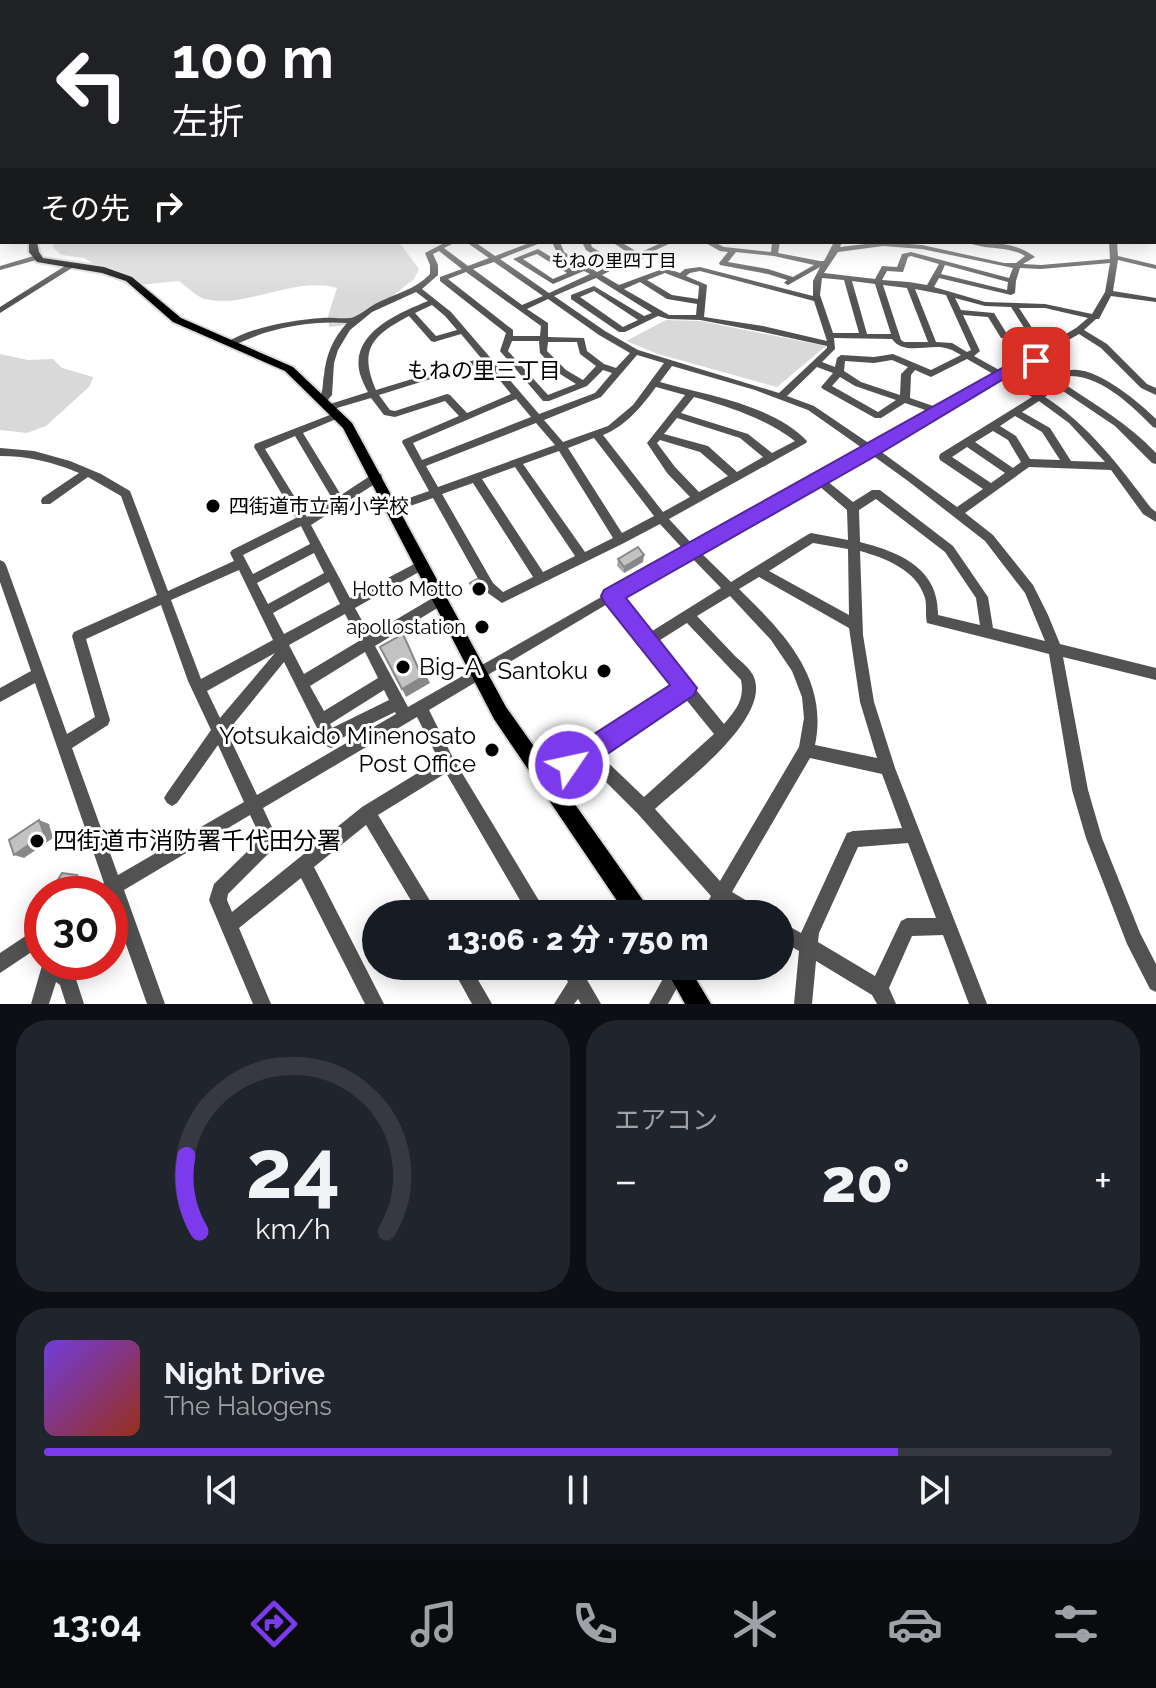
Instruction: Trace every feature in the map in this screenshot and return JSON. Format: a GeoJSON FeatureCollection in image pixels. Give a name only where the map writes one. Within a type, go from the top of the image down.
{"type":"FeatureCollection","features":[{"type":"Feature","properties":{"kind":"main road"},"geometry":{"type":"LineString","coordinates":[[35,250],[46,262],[104,270],[129,279],[177,320],[289,369],[330,407],[356,437],[500,713],[629,900]]}},
{"type":"Feature","properties":{"kind":"main road"},"geometry":{"type":"LineString","coordinates":[[685,980],[699,1004]]}},
{"type":"Feature","properties":{"kind":"street"},"geometry":{"type":"LineString","coordinates":[[330,407],[327,395],[330,353],[355,321],[383,303],[417,289],[434,275],[429,253],[448,244]]}},
{"type":"Feature","properties":{"kind":"street"},"geometry":{"type":"LineString","coordinates":[[473,244],[602,333],[635,352],[782,395],[827,417],[989,538],[1014,566],[1042,615],[1054,647],[1080,790],[1094,838],[1133,938],[1156,983]]}},
{"type":"Feature","properties":{"kind":"street"},"geometry":{"type":"LineString","coordinates":[[512,244],[519,250]]}},
{"type":"Feature","properties":{"kind":"street"},"geometry":{"type":"LineString","coordinates":[[534,244],[443,279],[510,332],[504,351],[546,399],[584,384],[601,366]]}},
{"type":"Feature","properties":{"kind":"street"},"geometry":{"type":"LineString","coordinates":[[557,244],[561,253],[668,317],[700,318],[729,326],[762,329],[809,343],[895,337]]}},
{"type":"Feature","properties":{"kind":"street"},"geometry":{"type":"LineString","coordinates":[[587,244],[619,267]]}},
{"type":"Feature","properties":{"kind":"street"},"geometry":{"type":"LineString","coordinates":[[619,244],[640,257]]}},
{"type":"Feature","properties":{"kind":"street"},"geometry":{"type":"LineString","coordinates":[[522,308],[665,244]]}},
{"type":"Feature","properties":{"kind":"street"},"geometry":{"type":"LineString","coordinates":[[715,244],[825,264]]}},
{"type":"Feature","properties":{"kind":"street"},"geometry":{"type":"LineString","coordinates":[[776,244],[776,254]]}},
{"type":"Feature","properties":{"kind":"street"},"geometry":{"type":"LineString","coordinates":[[782,395],[831,349],[816,284],[837,246],[926,244],[1016,266],[1058,267],[1114,259],[1156,267]]}},
{"type":"Feature","properties":{"kind":"street"},"geometry":{"type":"LineString","coordinates":[[937,275],[1011,293],[1016,266],[1023,258],[1031,257],[1016,246],[981,244]]}},
{"type":"Feature","properties":{"kind":"street"},"geometry":{"type":"LineString","coordinates":[[377,477],[304,522],[241,548],[236,553],[330,739],[402,709],[420,707],[1079,330],[1096,317],[1110,293],[1113,244]]}},
{"type":"Feature","properties":{"kind":"street"},"geometry":{"type":"LineString","coordinates":[[439,248],[545,325],[543,351],[563,372],[584,384]]}},
{"type":"Feature","properties":{"kind":"street"},"geometry":{"type":"LineString","coordinates":[[732,249],[732,254],[723,263],[748,271],[780,273],[793,280]]}},
{"type":"Feature","properties":{"kind":"street"},"geometry":{"type":"LineString","coordinates":[[0,268],[35,250]]}},
{"type":"Feature","properties":{"kind":"street"},"geometry":{"type":"LineString","coordinates":[[573,273],[538,251],[517,259],[553,282],[573,273],[584,268]]}},
{"type":"Feature","properties":{"kind":"street"},"geometry":{"type":"LineString","coordinates":[[776,254],[790,263],[789,269],[803,275]]}},
{"type":"Feature","properties":{"kind":"street"},"geometry":{"type":"LineString","coordinates":[[1012,281],[943,262],[905,256],[900,270],[885,268],[878,281],[895,337],[902,345],[949,345],[1064,412],[1089,433],[1147,511],[1156,518]]}},
{"type":"Feature","properties":{"kind":"street"},"geometry":{"type":"LineString","coordinates":[[930,288],[943,262]]}},
{"type":"Feature","properties":{"kind":"street"},"geometry":{"type":"LineString","coordinates":[[778,289],[825,264]]}},
{"type":"Feature","properties":{"kind":"street"},"geometry":{"type":"LineString","coordinates":[[0,311],[71,266]]}},
{"type":"Feature","properties":{"kind":"street"},"geometry":{"type":"LineString","coordinates":[[619,288],[662,269],[681,276],[703,285],[700,318]]}},
{"type":"Feature","properties":{"kind":"street"},"geometry":{"type":"LineString","coordinates":[[681,276],[700,269],[818,300]]}},
{"type":"Feature","properties":{"kind":"street"},"geometry":{"type":"LineString","coordinates":[[820,275],[909,284],[985,304],[1045,306],[1096,317]]}},
{"type":"Feature","properties":{"kind":"street"},"geometry":{"type":"LineString","coordinates":[[847,278],[864,337]]}},
{"type":"Feature","properties":{"kind":"street"},"geometry":{"type":"LineString","coordinates":[[640,279],[670,297],[702,302]]}},
{"type":"Feature","properties":{"kind":"street"},"geometry":{"type":"LineString","coordinates":[[909,284],[933,345]]}},
{"type":"Feature","properties":{"kind":"street"},"geometry":{"type":"LineString","coordinates":[[644,320],[594,288],[574,297],[622,330],[644,320],[658,313]]}},
{"type":"Feature","properties":{"kind":"street"},"geometry":{"type":"LineString","coordinates":[[417,289],[462,331],[562,447],[620,540]]}},
{"type":"Feature","properties":{"kind":"street"},"geometry":{"type":"LineString","coordinates":[[474,303],[500,293]]}},
{"type":"Feature","properties":{"kind":"street"},"geometry":{"type":"LineString","coordinates":[[1110,293],[1156,300]]}},
{"type":"Feature","properties":{"kind":"street"},"geometry":{"type":"LineString","coordinates":[[905,399],[878,416],[826,387],[839,372],[841,358],[891,357],[931,374],[976,351],[949,294]]}},
{"type":"Feature","properties":{"kind":"street"},"geometry":{"type":"LineString","coordinates":[[433,302],[381,327],[363,351],[363,380],[370,394],[389,414],[447,397],[464,416]]}},
{"type":"Feature","properties":{"kind":"street"},"geometry":{"type":"LineString","coordinates":[[957,312],[991,315],[1004,336],[1034,337],[1015,307]]}},
{"type":"Feature","properties":{"kind":"street"},"geometry":{"type":"LineString","coordinates":[[409,311],[434,339],[462,331]]}},
{"type":"Feature","properties":{"kind":"street"},"geometry":{"type":"LineString","coordinates":[[230,343],[256,333],[332,318],[355,321]]}},
{"type":"Feature","properties":{"kind":"street"},"geometry":{"type":"LineString","coordinates":[[1079,330],[1104,346],[1144,386],[1156,392]]}},
{"type":"Feature","properties":{"kind":"street"},"geometry":{"type":"LineString","coordinates":[[879,337],[891,357]]}},
{"type":"Feature","properties":{"kind":"street"},"geometry":{"type":"LineString","coordinates":[[508,338],[581,340],[583,352],[601,366],[618,372]]}},
{"type":"Feature","properties":{"kind":"street"},"geometry":{"type":"LineString","coordinates":[[419,465],[598,395],[635,352]]}},
{"type":"Feature","properties":{"kind":"street"},"geometry":{"type":"LineString","coordinates":[[1029,357],[1040,363],[1046,376],[1116,419],[1156,460]]}},
{"type":"Feature","properties":{"kind":"street"},"geometry":{"type":"LineString","coordinates":[[402,709],[304,522],[259,447],[297,432],[330,407],[486,359]]}},
{"type":"Feature","properties":{"kind":"street"},"geometry":{"type":"LineString","coordinates":[[393,508],[597,434],[628,415],[669,363]]}},
{"type":"Feature","properties":{"kind":"street"},"geometry":{"type":"LineString","coordinates":[[816,363],[858,384],[939,411]]}},
{"type":"Feature","properties":{"kind":"street"},"geometry":{"type":"LineString","coordinates":[[905,399],[906,374],[914,367]]}},
{"type":"Feature","properties":{"kind":"street"},"geometry":{"type":"LineString","coordinates":[[503,378],[522,371]]}},
{"type":"Feature","properties":{"kind":"street"},"geometry":{"type":"LineString","coordinates":[[991,489],[944,457],[1039,397],[1069,373],[1087,376],[1142,409],[1156,425]]}},
{"type":"Feature","properties":{"kind":"street"},"geometry":{"type":"LineString","coordinates":[[517,395],[407,443],[489,587],[502,598],[620,540],[802,441],[784,426],[764,417],[654,383]]}},
{"type":"Feature","properties":{"kind":"street"},"geometry":{"type":"LineString","coordinates":[[691,394],[652,445],[698,498]]}},
{"type":"Feature","properties":{"kind":"street"},"geometry":{"type":"LineString","coordinates":[[1015,412],[1046,430],[1068,464]]}},
{"type":"Feature","properties":{"kind":"street"},"geometry":{"type":"LineString","coordinates":[[677,415],[744,436],[771,458]]}},
{"type":"Feature","properties":{"kind":"street"},"geometry":{"type":"LineString","coordinates":[[993,426],[1012,438],[1027,463]]}},
{"type":"Feature","properties":{"kind":"street"},"geometry":{"type":"LineString","coordinates":[[297,432],[340,502]]}},
{"type":"Feature","properties":{"kind":"street"},"geometry":{"type":"LineString","coordinates":[[597,434],[661,518],[730,589],[797,667],[811,703],[812,719],[806,750],[718,900]]}},
{"type":"Feature","properties":{"kind":"street"},"geometry":{"type":"LineString","coordinates":[[658,436],[704,449],[736,477]]}},
{"type":"Feature","properties":{"kind":"street"},"geometry":{"type":"LineString","coordinates":[[967,442],[1013,473]]}},
{"type":"Feature","properties":{"kind":"street"},"geometry":{"type":"LineString","coordinates":[[0,452],[42,456],[87,473],[126,494],[199,688],[270,840],[220,890],[218,900],[262,1004]]}},
{"type":"Feature","properties":{"kind":"street"},"geometry":{"type":"LineString","coordinates":[[517,463],[583,558]]}},
{"type":"Feature","properties":{"kind":"street"},"geometry":{"type":"LineString","coordinates":[[958,512],[1027,463],[1113,466]]}},
{"type":"Feature","properties":{"kind":"street"},"geometry":{"type":"LineString","coordinates":[[46,501],[87,473]]}},
{"type":"Feature","properties":{"kind":"street"},"geometry":{"type":"LineString","coordinates":[[476,478],[541,579]]}},
{"type":"Feature","properties":{"kind":"street"},"geometry":{"type":"LineString","coordinates":[[818,479],[853,508],[856,625],[867,702],[887,768],[978,1004]]}},
{"type":"Feature","properties":{"kind":"street"},"geometry":{"type":"LineString","coordinates":[[853,508],[876,493],[949,549],[982,597],[987,632]]}},
{"type":"Feature","properties":{"kind":"street"},"geometry":{"type":"LineString","coordinates":[[649,640],[811,538],[855,545],[911,565],[930,594],[932,619],[1156,674]]}},
{"type":"Feature","properties":{"kind":"street"},"geometry":{"type":"LineString","coordinates":[[250,581],[317,546]]}},
{"type":"Feature","properties":{"kind":"street"},"geometry":{"type":"LineString","coordinates":[[63,745],[103,720],[79,636],[242,563]]}},
{"type":"Feature","properties":{"kind":"street"},"geometry":{"type":"LineString","coordinates":[[0,565],[63,745],[103,876]]}},
{"type":"Feature","properties":{"kind":"street"},"geometry":{"type":"LineString","coordinates":[[199,688],[284,646],[349,605],[422,565]]}},
{"type":"Feature","properties":{"kind":"street"},"geometry":{"type":"LineString","coordinates":[[758,571],[856,625]]}},
{"type":"Feature","properties":{"kind":"street"},"geometry":{"type":"LineString","coordinates":[[266,611],[332,575]]}},
{"type":"Feature","properties":{"kind":"street"},"geometry":{"type":"LineString","coordinates":[[611,596],[723,734]]}},
{"type":"Feature","properties":{"kind":"street"},"geometry":{"type":"LineString","coordinates":[[302,683],[440,600]]}},
{"type":"Feature","properties":{"kind":"street"},"geometry":{"type":"LineString","coordinates":[[644,808],[723,734],[747,704],[750,683],[688,615]]}},
{"type":"Feature","properties":{"kind":"street"},"geometry":{"type":"LineString","coordinates":[[172,798],[219,730],[284,646]]}},
{"type":"Feature","properties":{"kind":"street"},"geometry":{"type":"LineString","coordinates":[[0,695],[38,674]]}},
{"type":"Feature","properties":{"kind":"street"},"geometry":{"type":"LineString","coordinates":[[321,721],[387,680]]}},
{"type":"Feature","properties":{"kind":"street"},"geometry":{"type":"LineString","coordinates":[[546,781],[686,688]]}},
{"type":"Feature","properties":{"kind":"street"},"geometry":{"type":"LineString","coordinates":[[420,707],[448,763],[530,900]]}},
{"type":"Feature","properties":{"kind":"street"},"geometry":{"type":"LineString","coordinates":[[128,878],[254,803],[402,709]]}},
{"type":"Feature","properties":{"kind":"street"},"geometry":{"type":"LineString","coordinates":[[806,750],[887,768]]}},
{"type":"Feature","properties":{"kind":"street"},"geometry":{"type":"LineString","coordinates":[[587,753],[644,808],[721,895],[729,900]]}},
{"type":"Feature","properties":{"kind":"street"},"geometry":{"type":"LineString","coordinates":[[228,926],[368,813],[448,763]]}},
{"type":"Feature","properties":{"kind":"street"},"geometry":{"type":"LineString","coordinates":[[368,813],[421,900]]}},
{"type":"Feature","properties":{"kind":"street"},"geometry":{"type":"LineString","coordinates":[[803,1004],[810,932],[853,839],[913,835]]}},
{"type":"Feature","properties":{"kind":"street"},"geometry":{"type":"LineString","coordinates":[[304,866],[375,1004]]}},
{"type":"Feature","properties":{"kind":"street"},"geometry":{"type":"LineString","coordinates":[[794,938],[883,996],[907,927],[948,926]]}},
{"type":"Feature","properties":{"kind":"street"},"geometry":{"type":"LineString","coordinates":[[128,939],[156,1004]]}},
{"type":"Feature","properties":{"kind":"street"},"geometry":{"type":"LineString","coordinates":[[0,964],[24,947]]}},
{"type":"Feature","properties":{"kind":"street"},"geometry":{"type":"LineString","coordinates":[[40,1004],[47,980]]}},
{"type":"Feature","properties":{"kind":"street"},"geometry":{"type":"LineString","coordinates":[[68,980],[75,1004]]}},
{"type":"Feature","properties":{"kind":"street"},"geometry":{"type":"LineString","coordinates":[[468,980],[483,1004]]}},
{"type":"Feature","properties":{"kind":"street"},"geometry":{"type":"LineString","coordinates":[[563,1004],[572,980]]}},
{"type":"Feature","properties":{"kind":"street"},"geometry":{"type":"LineString","coordinates":[[578,980],[592,1004]]}},
{"type":"Feature","properties":{"kind":"street"},"geometry":{"type":"LineString","coordinates":[[658,1004],[671,980]]}},
{"type":"Feature","properties":{"kind":"shaded area"},"geometry":{"type":"Polygon","coordinates":[[[54,244],[400,244],[419,269],[414,279],[357,324],[329,327],[328,316],[337,288],[304,286],[237,300],[205,299],[179,281],[129,286],[84,258],[61,255],[53,247],[54,244]]]}},
{"type":"Feature","properties":{"kind":"shaded area"},"geometry":{"type":"Polygon","coordinates":[[[666,320],[700,321],[826,346],[777,387],[658,354],[626,341],[666,320]]]}},
{"type":"Feature","properties":{"kind":"shaded area"},"geometry":{"type":"Polygon","coordinates":[[[0,354],[28,360],[53,359],[62,368],[93,377],[90,386],[46,426],[27,433],[0,430],[0,354]]]}},
{"type":"Feature","properties":{"kind":"building"},"geometry":{"type":"Polygon","coordinates":[[[638,547],[644,555],[624,567],[618,559],[638,547]]]}},
{"type":"Feature","properties":{"kind":"building"},"geometry":{"type":"Polygon","coordinates":[[[477,579],[481,585],[474,589],[470,583],[477,579]]]}},
{"type":"Feature","properties":{"kind":"building","name":"Big-A"},"geometry":{"type":"Polygon","coordinates":[[[403,634],[419,670],[422,668],[426,675],[402,689],[380,647],[403,634]]]}},
{"type":"Feature","properties":{"kind":"building"},"geometry":{"type":"Polygon","coordinates":[[[39,820],[44,834],[14,855],[9,840],[39,820]]]}},
{"type":"Feature","properties":{"kind":"place","name":"四街道市立南小学校"},"geometry":{"type":"Point","coordinates":[213,506]}},
{"type":"Feature","properties":{"kind":"place","name":"Hotto Motto"},"geometry":{"type":"Point","coordinates":[479,589]}},
{"type":"Feature","properties":{"kind":"place","name":"apollostation"},"geometry":{"type":"Point","coordinates":[482,627]}},
{"type":"Feature","properties":{"kind":"place","name":"Big-A"},"geometry":{"type":"Point","coordinates":[403,667]}},
{"type":"Feature","properties":{"kind":"place","name":"Santoku"},"geometry":{"type":"Point","coordinates":[604,671]}},
{"type":"Feature","properties":{"kind":"place","name":"Yotsukaido Minenosato Post Office"},"geometry":{"type":"Point","coordinates":[492,750]}},
{"type":"Feature","properties":{"kind":"place","name":"四街道市消防署千代田分署"},"geometry":{"type":"Point","coordinates":[37,841]}},
{"type":"Feature","properties":{"kind":"district","name":"もねの里四丁目"},"geometry":{"type":"Point","coordinates":[614,261]}},
{"type":"Feature","properties":{"kind":"district","name":"もねの里三丁目"},"geometry":{"type":"Point","coordinates":[484,370]}},
{"type":"Feature","properties":{"kind":"route"},"geometry":{"type":"LineString","coordinates":[[569,765],[686,688],[611,596],[873,450],[1029,357],[1036,361]]}}]}
